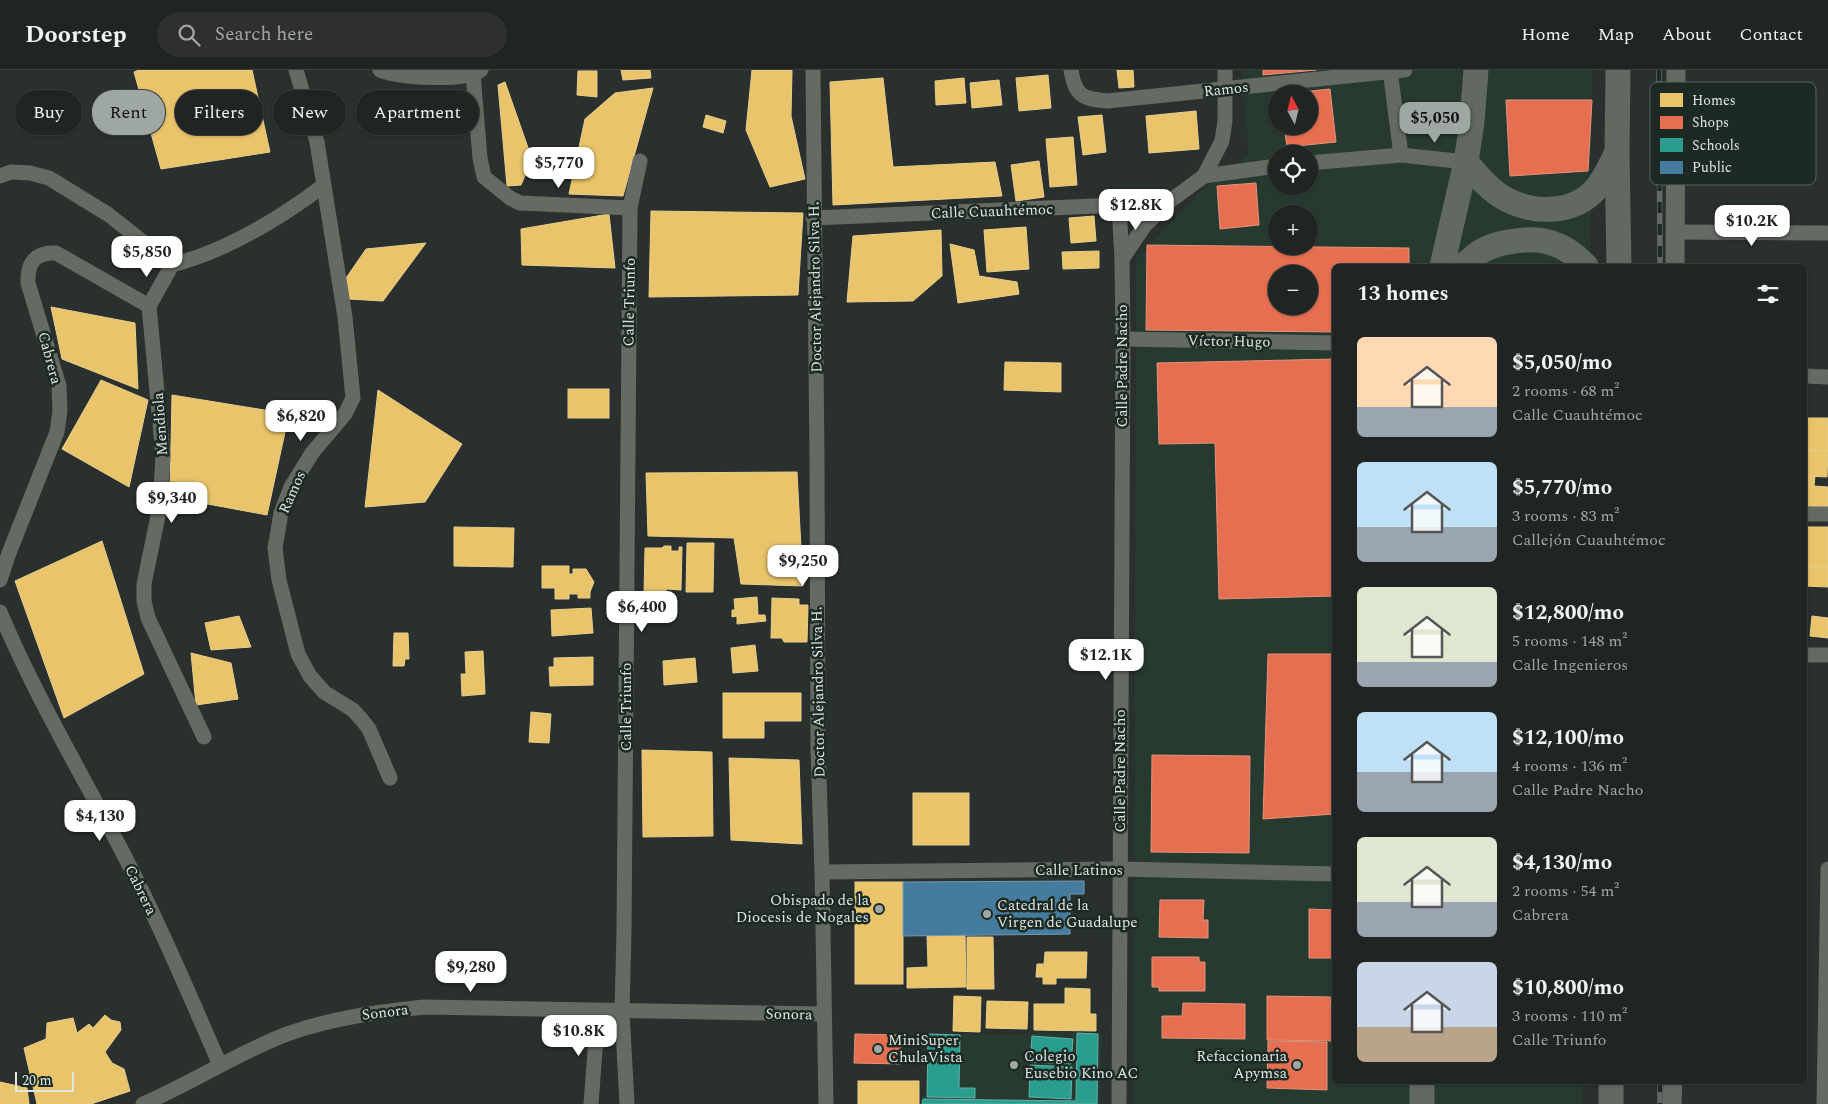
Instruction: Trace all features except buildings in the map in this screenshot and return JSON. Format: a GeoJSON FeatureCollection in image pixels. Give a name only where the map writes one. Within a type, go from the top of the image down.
{"type":"FeatureCollection","features":[{"type":"Feature","properties":{"kind":"highway"},"geometry":{"type":"LineString","coordinates":[[1442,264],[1466,162],[1472,122],[1476,70]]}},
{"type":"Feature","properties":{"kind":"highway"},"geometry":{"type":"LineString","coordinates":[[1618,70],[1619,264]]}},
{"type":"Feature","properties":{"kind":"highway"},"geometry":{"type":"LineString","coordinates":[[1466,162],[1484,183],[1500,196],[1516,204],[1556,210],[1578,204],[1592,193],[1603,180],[1617,153]]}},
{"type":"Feature","properties":{"kind":"highway"},"geometry":{"type":"LineString","coordinates":[[1540,240],[1543,209]]}},
{"type":"Feature","properties":{"kind":"highway"},"geometry":{"type":"LineString","coordinates":[[1465,264],[1482,251],[1502,243],[1524,239],[1545,240],[1567,250],[1584,264]]}},
{"type":"Feature","properties":{"kind":"highway"},"geometry":{"type":"LineString","coordinates":[[1422,1084],[1422,1104]]}},
{"type":"Feature","properties":{"kind":"highway"},"geometry":{"type":"LineString","coordinates":[[1611,1084],[1611,1104]]}},
{"type":"Feature","properties":{"kind":"street","name":"Ramos"},"geometry":{"type":"LineString","coordinates":[[296,70],[316,142],[345,317],[353,398],[345,414],[312,452],[291,487],[281,513],[274,548],[279,580],[298,654],[310,676],[324,692],[354,710],[369,729],[390,778]]}},
{"type":"Feature","properties":{"kind":"street"},"geometry":{"type":"LineString","coordinates":[[380,70],[410,77],[427,78],[477,72],[480,158],[484,177],[510,198],[520,203],[630,208]]}},
{"type":"Feature","properties":{"kind":"street","name":"Doctor Alejandro Silva H."},"geometry":{"type":"LineString","coordinates":[[813,70],[818,747],[826,1104]]}},
{"type":"Feature","properties":{"kind":"street","name":"Ramos"},"geometry":{"type":"LineString","coordinates":[[1070,70],[1078,92],[1088,100],[1107,101],[1395,71]]}},
{"type":"Feature","properties":{"kind":"street"},"geometry":{"type":"LineString","coordinates":[[1122,258],[1145,225],[1170,201],[1204,176],[1222,141],[1226,121],[1225,70]]}},
{"type":"Feature","properties":{"kind":"street"},"geometry":{"type":"LineString","coordinates":[[1395,71],[1401,155]]}},
{"type":"Feature","properties":{"kind":"street"},"geometry":{"type":"LineString","coordinates":[[1318,162],[1401,155],[1466,162]]}},
{"type":"Feature","properties":{"kind":"street","name":"Calle Triunfo"},"geometry":{"type":"LineString","coordinates":[[627,1104],[622,1011],[630,208],[640,161]]}},
{"type":"Feature","properties":{"kind":"street"},"geometry":{"type":"LineString","coordinates":[[1204,176],[1268,167]]}},
{"type":"Feature","properties":{"kind":"street"},"geometry":{"type":"LineString","coordinates":[[0,176],[11,172],[30,173],[50,178],[109,215],[172,265]]}},
{"type":"Feature","properties":{"kind":"street"},"geometry":{"type":"LineString","coordinates":[[1675,264],[1676,185]]}},
{"type":"Feature","properties":{"kind":"street"},"geometry":{"type":"LineString","coordinates":[[149,306],[172,265],[196,258],[292,209],[323,186]]}},
{"type":"Feature","properties":{"kind":"street","name":"Calle Cuauhtémoc"},"geometry":{"type":"LineString","coordinates":[[813,218],[1119,205],[1170,201]]}},
{"type":"Feature","properties":{"kind":"street","name":"Calle Padre Nacho"},"geometry":{"type":"LineString","coordinates":[[1119,205],[1123,339],[1119,1104]]}},
{"type":"Feature","properties":{"kind":"street"},"geometry":{"type":"LineString","coordinates":[[1676,232],[1828,233]]}},
{"type":"Feature","properties":{"kind":"street","name":"Cabrera"},"geometry":{"type":"LineString","coordinates":[[0,580],[57,432],[60,410],[59,386],[28,283],[27,272],[30,264],[42,254],[56,252],[149,306]]}},
{"type":"Feature","properties":{"kind":"street","name":"Mendiola"},"geometry":{"type":"LineString","coordinates":[[149,306],[163,456],[160,506],[144,584],[144,601],[148,618],[204,737]]}},
{"type":"Feature","properties":{"kind":"street","name":"Víctor Hugo"},"geometry":{"type":"LineString","coordinates":[[1123,339],[1332,343]]}},
{"type":"Feature","properties":{"kind":"street"},"geometry":{"type":"LineString","coordinates":[[1807,376],[1828,377]]}},
{"type":"Feature","properties":{"kind":"street"},"geometry":{"type":"LineString","coordinates":[[1807,514],[1828,514]]}},
{"type":"Feature","properties":{"kind":"street","name":"Cabrera"},"geometry":{"type":"LineString","coordinates":[[0,612],[20,659],[124,856],[168,947],[220,1065]]}},
{"type":"Feature","properties":{"kind":"street"},"geometry":{"type":"LineString","coordinates":[[1807,655],[1828,656]]}},
{"type":"Feature","properties":{"kind":"street","name":"Calle Latinos"},"geometry":{"type":"LineString","coordinates":[[822,872],[1119,869],[1332,874]]}},
{"type":"Feature","properties":{"kind":"street"},"geometry":{"type":"LineString","coordinates":[[1824,1104],[1828,869]]}},
{"type":"Feature","properties":{"kind":"street","name":"Sonora"},"geometry":{"type":"LineString","coordinates":[[144,1104],[220,1065],[286,1035],[324,1022],[369,1012],[424,1007],[824,1014]]}},
{"type":"Feature","properties":{"kind":"street"},"geometry":{"type":"LineString","coordinates":[[591,1104],[598,1011]]}},
{"type":"Feature","properties":{"kind":"street"},"geometry":{"type":"LineString","coordinates":[[1672,1104],[1673,1084]]}},
{"type":"Feature","properties":{"kind":"shaded area"},"geometry":{"type":"Polygon","coordinates":[[[1242,70],[1592,70],[1590,264],[1332,264],[1332,1084],[1583,1084],[1583,1104],[1134,1104],[1136,260],[1206,186],[1249,155],[1242,70]]]}},
{"type":"Feature","properties":{"kind":"shaded area","name":"Colegio Eusebio Kino AC"},"geometry":{"type":"Polygon","coordinates":[[[1102,1033],[1100,1104],[921,1104],[921,1096],[926,1096],[927,1034],[1102,1033]]]}},
{"type":"Feature","properties":{"kind":"railway"},"geometry":{"type":"LineString","coordinates":[[1659,70],[1659,82]]}},
{"type":"Feature","properties":{"kind":"railway"},"geometry":{"type":"LineString","coordinates":[[1660,185],[1660,264]]}},
{"type":"Feature","properties":{"kind":"railway"},"geometry":{"type":"LineString","coordinates":[[1660,1084],[1660,1104]]}},
{"type":"Feature","properties":{"kind":"place","name":"Obispado de la Diocesis de Nogales"},"geometry":{"type":"Point","coordinates":[879,909]}},
{"type":"Feature","properties":{"kind":"place","name":"Catedral de la Virgen de Guadalupe"},"geometry":{"type":"Point","coordinates":[987,914]}},
{"type":"Feature","properties":{"kind":"place","name":"MiniSuper ChulaVista"},"geometry":{"type":"Point","coordinates":[878,1049]}},
{"type":"Feature","properties":{"kind":"place","name":"Colegio Eusebio Kino AC"},"geometry":{"type":"Point","coordinates":[1014,1065]}},
{"type":"Feature","properties":{"kind":"place","name":"Refaccionaria Apymsa"},"geometry":{"type":"Point","coordinates":[1297,1065]}}]}
